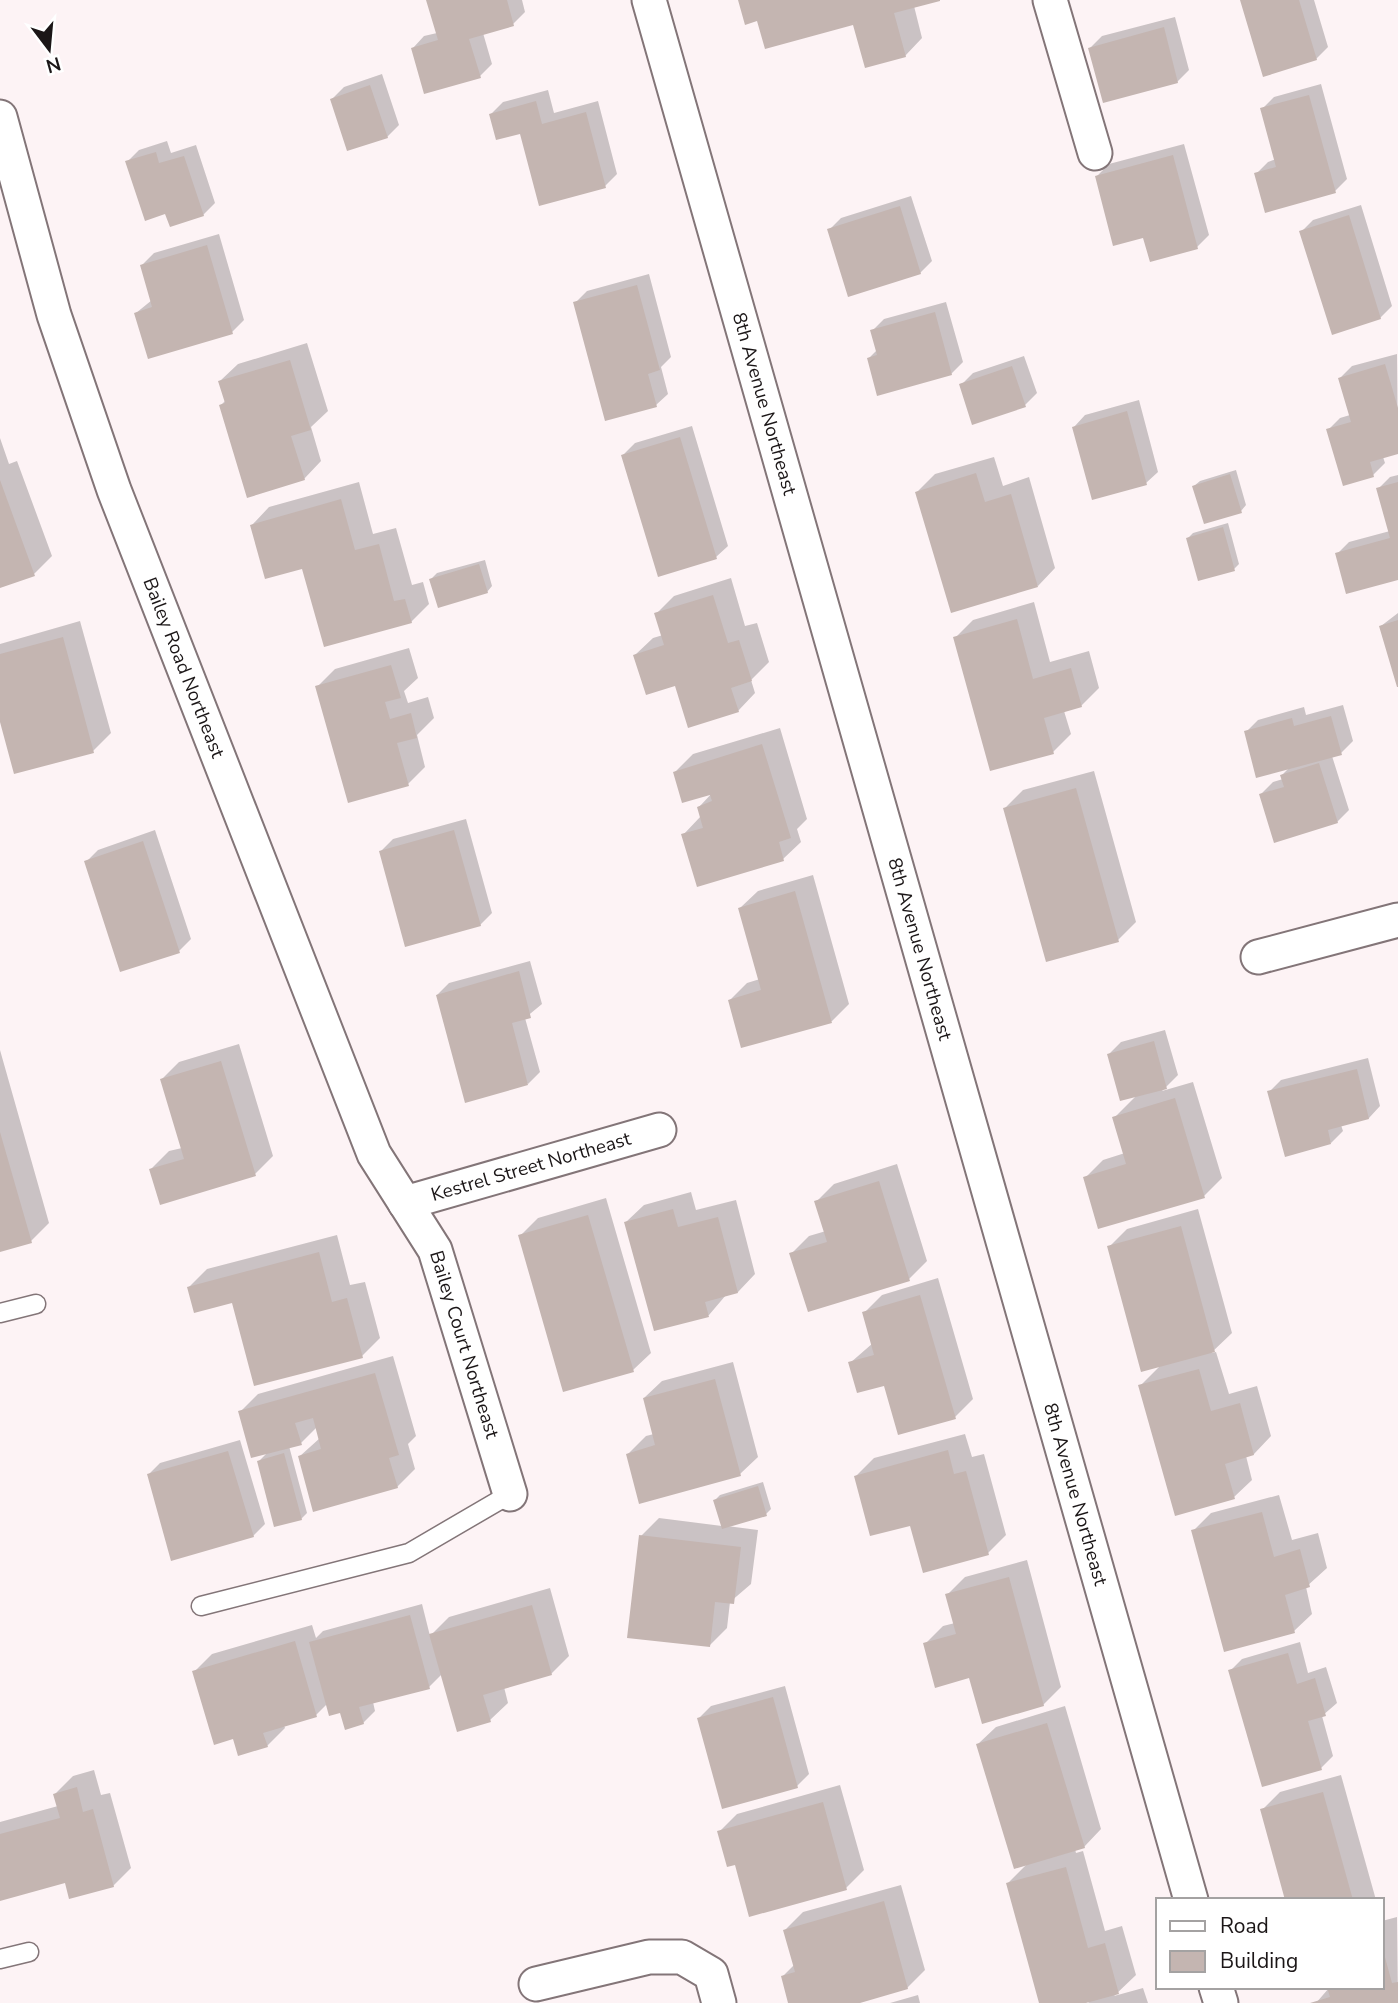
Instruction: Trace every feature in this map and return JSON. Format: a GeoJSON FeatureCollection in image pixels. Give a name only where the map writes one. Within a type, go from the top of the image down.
{"type":"FeatureCollection","features":[{"type":"Feature","properties":{"kind":"street","name":"8th Avenue Northeast"},"geometry":{"type":"LineString","coordinates":[[649,0],[1190,1898]]}},
{"type":"Feature","properties":{"kind":"street"},"geometry":{"type":"LineString","coordinates":[[1050,0],[1095,153]]}},
{"type":"Feature","properties":{"kind":"street","name":"Bailey Road Northeast"},"geometry":{"type":"LineString","coordinates":[[0,117],[54,315],[114,490],[374,1154],[405,1203]]}},
{"type":"Feature","properties":{"kind":"street"},"geometry":{"type":"LineString","coordinates":[[1258,957],[1398,920]]}},
{"type":"Feature","properties":{"kind":"street","name":"Kestrel Street Northeast"},"geometry":{"type":"LineString","coordinates":[[405,1203],[659,1130]]}},
{"type":"Feature","properties":{"kind":"street","name":"Bailey Court Northeast"},"geometry":{"type":"LineString","coordinates":[[405,1203],[435,1250],[510,1493]]}},
{"type":"Feature","properties":{"kind":"street"},"geometry":{"type":"LineString","coordinates":[[536,1984],[649,1957],[682,1957],[715,1989]]}},
{"type":"Feature","properties":{"kind":"lane"},"geometry":{"type":"LineString","coordinates":[[0,1313],[36,1304]]}},
{"type":"Feature","properties":{"kind":"lane"},"geometry":{"type":"LineString","coordinates":[[201,1606],[408,1553],[510,1493]]}},
{"type":"Feature","properties":{"kind":"lane"},"geometry":{"type":"LineString","coordinates":[[0,1959],[29,1952]]}},
{"type":"Feature","properties":{"kind":"building"},"geometry":{"type":"Polygon","coordinates":[[[426,0],[507,0],[514,26],[469,39],[481,78],[424,94],[411,48],[438,40],[426,0]]]}},
{"type":"Feature","properties":{"kind":"building"},"geometry":{"type":"Polygon","coordinates":[[[738,0],[940,1],[894,13],[906,57],[865,68],[853,25],[765,49],[757,21],[745,25],[738,0]]]}},
{"type":"Feature","properties":{"kind":"building"},"geometry":{"type":"Polygon","coordinates":[[[1240,0],[1299,0],[1317,60],[1263,77],[1240,0]]]}},
{"type":"Feature","properties":{"kind":"building"},"geometry":{"type":"Polygon","coordinates":[[[1164,27],[1178,83],[1103,103],[1088,48],[1164,27]]]}},
{"type":"Feature","properties":{"kind":"building"},"geometry":{"type":"Polygon","coordinates":[[[370,85],[388,138],[347,151],[330,99],[370,85]]]}},
{"type":"Feature","properties":{"kind":"building"},"geometry":{"type":"Polygon","coordinates":[[[1309,95],[1336,193],[1265,213],[1254,173],[1276,167],[1260,108],[1309,95]]]}},
{"type":"Feature","properties":{"kind":"building"},"geometry":{"type":"Polygon","coordinates":[[[536,101],[542,124],[586,112],[606,188],[539,206],[520,134],[496,140],[489,114],[536,101]]]}},
{"type":"Feature","properties":{"kind":"building"},"geometry":{"type":"Polygon","coordinates":[[[156,152],[159,163],[184,156],[204,216],[170,227],[165,214],[145,221],[125,161],[156,152]]]}},
{"type":"Feature","properties":{"kind":"building"},"geometry":{"type":"Polygon","coordinates":[[[1173,155],[1198,249],[1150,262],[1143,238],[1113,246],[1095,176],[1173,155]]]}},
{"type":"Feature","properties":{"kind":"building"},"geometry":{"type":"Polygon","coordinates":[[[900,206],[921,274],[848,297],[827,229],[900,206]]]}},
{"type":"Feature","properties":{"kind":"building"},"geometry":{"type":"Polygon","coordinates":[[[1349,215],[1381,319],[1332,335],[1299,231],[1349,215]]]}},
{"type":"Feature","properties":{"kind":"building"},"geometry":{"type":"Polygon","coordinates":[[[207,245],[233,334],[148,359],[134,313],[152,307],[140,265],[207,245]]]}},
{"type":"Feature","properties":{"kind":"building"},"geometry":{"type":"Polygon","coordinates":[[[637,285],[660,370],[648,374],[657,407],[605,421],[573,302],[637,285]]]}},
{"type":"Feature","properties":{"kind":"building"},"geometry":{"type":"Polygon","coordinates":[[[935,312],[952,375],[877,396],[867,358],[877,355],[870,330],[935,312]]]}},
{"type":"Feature","properties":{"kind":"building"},"geometry":{"type":"Polygon","coordinates":[[[290,360],[311,430],[291,436],[305,480],[247,498],[219,405],[225,403],[218,381],[290,360]]]}},
{"type":"Feature","properties":{"kind":"building"},"geometry":{"type":"Polygon","coordinates":[[[1385,364],[1398,408],[1398,454],[1370,462],[1374,477],[1343,486],[1326,429],[1351,422],[1338,378],[1385,364]]]}},
{"type":"Feature","properties":{"kind":"building"},"geometry":{"type":"Polygon","coordinates":[[[1012,366],[1026,407],[972,425],[959,384],[1012,366]]]}},
{"type":"Feature","properties":{"kind":"building"},"geometry":{"type":"Polygon","coordinates":[[[1127,411],[1147,485],[1092,500],[1072,427],[1127,411]]]}},
{"type":"Feature","properties":{"kind":"building"},"geometry":{"type":"Polygon","coordinates":[[[680,437],[717,559],[658,577],[621,455],[680,437]]]}},
{"type":"Feature","properties":{"kind":"building"},"geometry":{"type":"Polygon","coordinates":[[[976,473],[985,502],[1011,494],[1038,587],[951,613],[915,492],[976,473]]]}},
{"type":"Feature","properties":{"kind":"building"},"geometry":{"type":"Polygon","coordinates":[[[1230,474],[1242,513],[1204,524],[1192,486],[1230,474]]]}},
{"type":"Feature","properties":{"kind":"building"},"geometry":{"type":"Polygon","coordinates":[[[0,480],[35,576],[0,588],[0,480]]]}},
{"type":"Feature","properties":{"kind":"building"},"geometry":{"type":"Polygon","coordinates":[[[1398,482],[1398,580],[1346,594],[1335,553],[1390,538],[1376,488],[1398,482]]]}},
{"type":"Feature","properties":{"kind":"building"},"geometry":{"type":"Polygon","coordinates":[[[341,499],[355,550],[379,544],[394,601],[405,599],[412,623],[324,647],[302,569],[265,579],[250,525],[341,499]]]}},
{"type":"Feature","properties":{"kind":"building"},"geometry":{"type":"Polygon","coordinates":[[[1223,527],[1235,571],[1198,581],[1186,538],[1223,527]]]}},
{"type":"Feature","properties":{"kind":"building"},"geometry":{"type":"Polygon","coordinates":[[[479,564],[488,593],[438,608],[429,579],[479,564]]]}},
{"type":"Feature","properties":{"kind":"building"},"geometry":{"type":"Polygon","coordinates":[[[713,595],[728,643],[739,640],[752,681],[731,688],[739,712],[688,728],[675,686],[646,695],[633,655],[664,645],[654,613],[713,595]]]}},
{"type":"Feature","properties":{"kind":"building"},"geometry":{"type":"Polygon","coordinates":[[[1017,619],[1033,679],[1071,668],[1082,707],[1044,718],[1054,754],[990,771],[953,637],[1017,619]]]}},
{"type":"Feature","properties":{"kind":"building"},"geometry":{"type":"Polygon","coordinates":[[[1398,620],[1398,687],[1397,687],[1379,626],[1398,620]]]}},
{"type":"Feature","properties":{"kind":"building"},"geometry":{"type":"Polygon","coordinates":[[[63,637],[94,753],[14,774],[0,722],[0,654],[63,637]]]}},
{"type":"Feature","properties":{"kind":"building"},"geometry":{"type":"Polygon","coordinates":[[[391,665],[401,698],[385,702],[390,719],[411,713],[417,738],[397,743],[409,786],[348,803],[315,686],[391,665]]]}},
{"type":"Feature","properties":{"kind":"building"},"geometry":{"type":"Polygon","coordinates":[[[1331,716],[1342,755],[1256,778],[1244,731],[1292,718],[1294,726],[1331,716]]]}},
{"type":"Feature","properties":{"kind":"building"},"geometry":{"type":"Polygon","coordinates":[[[762,744],[791,838],[779,842],[784,861],[697,887],[681,834],[703,828],[697,807],[712,801],[710,795],[682,803],[673,772],[762,744]]]}},
{"type":"Feature","properties":{"kind":"building"},"geometry":{"type":"Polygon","coordinates":[[[1319,763],[1338,823],[1274,843],[1259,794],[1284,787],[1280,775],[1319,763]]]}},
{"type":"Feature","properties":{"kind":"building"},"geometry":{"type":"Polygon","coordinates":[[[1076,788],[1119,942],[1046,962],[1003,808],[1076,788]]]}},
{"type":"Feature","properties":{"kind":"building"},"geometry":{"type":"Polygon","coordinates":[[[454,830],[481,926],[405,947],[379,851],[454,830]]]}},
{"type":"Feature","properties":{"kind":"building"},"geometry":{"type":"Polygon","coordinates":[[[143,841],[180,953],[120,972],[84,861],[143,841]]]}},
{"type":"Feature","properties":{"kind":"building"},"geometry":{"type":"Polygon","coordinates":[[[795,891],[832,1023],[741,1048],[728,1000],[761,990],[738,908],[795,891]]]}},
{"type":"Feature","properties":{"kind":"building"},"geometry":{"type":"Polygon","coordinates":[[[519,971],[531,1018],[512,1023],[528,1085],[465,1103],[436,995],[519,971]]]}},
{"type":"Feature","properties":{"kind":"building"},"geometry":{"type":"Polygon","coordinates":[[[1154,1041],[1167,1089],[1120,1101],[1107,1054],[1154,1041]]]}},
{"type":"Feature","properties":{"kind":"building"},"geometry":{"type":"Polygon","coordinates":[[[221,1061],[256,1176],[160,1205],[149,1169],[184,1159],[160,1079],[221,1061]]]}},
{"type":"Feature","properties":{"kind":"building"},"geometry":{"type":"Polygon","coordinates":[[[1357,1069],[1369,1119],[1328,1130],[1331,1144],[1285,1157],[1267,1091],[1357,1069]]]}},
{"type":"Feature","properties":{"kind":"building"},"geometry":{"type":"Polygon","coordinates":[[[1175,1098],[1205,1198],[1098,1229],[1083,1177],[1126,1164],[1112,1117],[1175,1098]]]}},
{"type":"Feature","properties":{"kind":"building"},"geometry":{"type":"Polygon","coordinates":[[[0,1132],[32,1243],[0,1252],[0,1132]]]}},
{"type":"Feature","properties":{"kind":"building"},"geometry":{"type":"Polygon","coordinates":[[[879,1181],[910,1281],[808,1312],[789,1253],[827,1242],[814,1201],[879,1181]]]}},
{"type":"Feature","properties":{"kind":"building"},"geometry":{"type":"Polygon","coordinates":[[[673,1209],[678,1227],[718,1217],[738,1293],[705,1302],[709,1317],[654,1331],[624,1222],[673,1209]]]}},
{"type":"Feature","properties":{"kind":"building"},"geometry":{"type":"Polygon","coordinates":[[[588,1215],[634,1372],[563,1392],[518,1235],[588,1215]]]}},
{"type":"Feature","properties":{"kind":"building"},"geometry":{"type":"Polygon","coordinates":[[[1181,1226],[1215,1352],[1141,1372],[1107,1246],[1181,1226]]]}},
{"type":"Feature","properties":{"kind":"building"},"geometry":{"type":"Polygon","coordinates":[[[319,1252],[332,1302],[347,1298],[363,1358],[254,1386],[232,1303],[194,1313],[187,1287],[319,1252]]]}},
{"type":"Feature","properties":{"kind":"building"},"geometry":{"type":"Polygon","coordinates":[[[920,1295],[956,1419],[898,1435],[884,1386],[857,1393],[848,1362],[874,1355],[862,1312],[920,1295]]]}},
{"type":"Feature","properties":{"kind":"building"},"geometry":{"type":"Polygon","coordinates":[[[1199,1369],[1211,1411],[1240,1403],[1254,1455],[1225,1464],[1235,1499],[1175,1516],[1138,1385],[1199,1369]]]}},
{"type":"Feature","properties":{"kind":"building"},"geometry":{"type":"Polygon","coordinates":[[[375,1373],[399,1455],[389,1458],[398,1488],[313,1512],[298,1456],[321,1449],[313,1418],[295,1423],[302,1445],[251,1458],[238,1411],[375,1373]]]}},
{"type":"Feature","properties":{"kind":"building"},"geometry":{"type":"Polygon","coordinates":[[[715,1379],[741,1476],[639,1504],[626,1454],[655,1445],[643,1398],[715,1379]]]}},
{"type":"Feature","properties":{"kind":"building"},"geometry":{"type":"Polygon","coordinates":[[[948,1450],[954,1474],[966,1471],[989,1555],[923,1573],[910,1526],[870,1536],[854,1476],[948,1450]]]}},
{"type":"Feature","properties":{"kind":"building"},"geometry":{"type":"Polygon","coordinates":[[[228,1451],[254,1537],[171,1561],[147,1474],[228,1451]]]}},
{"type":"Feature","properties":{"kind":"building"},"geometry":{"type":"Polygon","coordinates":[[[284,1453],[302,1520],[274,1527],[257,1461],[284,1453]]]}},
{"type":"Feature","properties":{"kind":"building"},"geometry":{"type":"Polygon","coordinates":[[[758,1486],[767,1516],[722,1529],[713,1500],[758,1486]]]}},
{"type":"Feature","properties":{"kind":"building"},"geometry":{"type":"Polygon","coordinates":[[[1262,1512],[1274,1557],[1300,1549],[1310,1587],[1285,1595],[1295,1633],[1224,1652],[1191,1530],[1262,1512]]]}},
{"type":"Feature","properties":{"kind":"building"},"geometry":{"type":"Polygon","coordinates":[[[639,1535],[741,1547],[734,1604],[715,1602],[710,1647],[627,1638],[639,1535]]]}},
{"type":"Feature","properties":{"kind":"building"},"geometry":{"type":"Polygon","coordinates":[[[1009,1577],[1044,1706],[982,1724],[969,1678],[935,1688],[923,1643],[956,1634],[945,1594],[1009,1577]]]}},
{"type":"Feature","properties":{"kind":"building"},"geometry":{"type":"Polygon","coordinates":[[[532,1605],[552,1675],[483,1695],[491,1722],[457,1732],[429,1634],[532,1605]]]}},
{"type":"Feature","properties":{"kind":"building"},"geometry":{"type":"Polygon","coordinates":[[[410,1615],[430,1689],[359,1707],[364,1724],[345,1730],[340,1713],[329,1716],[309,1642],[410,1615]]]}},
{"type":"Feature","properties":{"kind":"building"},"geometry":{"type":"Polygon","coordinates":[[[295,1641],[317,1717],[263,1733],[268,1747],[238,1756],[233,1739],[214,1745],[192,1671],[295,1641]]]}},
{"type":"Feature","properties":{"kind":"building"},"geometry":{"type":"Polygon","coordinates":[[[1288,1653],[1297,1684],[1315,1678],[1326,1716],[1308,1721],[1322,1770],[1262,1787],[1228,1670],[1288,1653]]]}},
{"type":"Feature","properties":{"kind":"building"},"geometry":{"type":"Polygon","coordinates":[[[773,1697],[798,1788],[722,1809],[697,1718],[773,1697]]]}},
{"type":"Feature","properties":{"kind":"building"},"geometry":{"type":"Polygon","coordinates":[[[1047,1723],[1085,1848],[1014,1869],[976,1744],[1047,1723]]]}},
{"type":"Feature","properties":{"kind":"building"},"geometry":{"type":"Polygon","coordinates":[[[77,1787],[83,1812],[93,1809],[114,1887],[69,1899],[65,1883],[0,1901],[0,1834],[60,1818],[53,1794],[77,1787]]]}},
{"type":"Feature","properties":{"kind":"building"},"geometry":{"type":"Polygon","coordinates":[[[1323,1792],[1352,1898],[1284,1898],[1260,1809],[1323,1792]]]}},
{"type":"Feature","properties":{"kind":"building"},"geometry":{"type":"Polygon","coordinates":[[[823,1802],[847,1890],[749,1917],[735,1865],[727,1867],[717,1831],[823,1802]]]}},
{"type":"Feature","properties":{"kind":"building"},"geometry":{"type":"Polygon","coordinates":[[[1066,1867],[1088,1948],[1105,1943],[1119,1994],[1086,2003],[1039,2003],[1006,1883],[1066,1867]]]}},
{"type":"Feature","properties":{"kind":"building"},"geometry":{"type":"Polygon","coordinates":[[[884,1901],[908,1989],[860,2003],[788,2003],[781,1976],[795,1972],[783,1930],[884,1901]]]}},
{"type":"Feature","properties":{"kind":"building"},"geometry":{"type":"Polygon","coordinates":[[[1384,1954],[1392,1983],[1398,1982],[1398,2003],[1310,2003],[1330,1997],[1328,1989],[1384,1989],[1384,1954]]]}}]}
